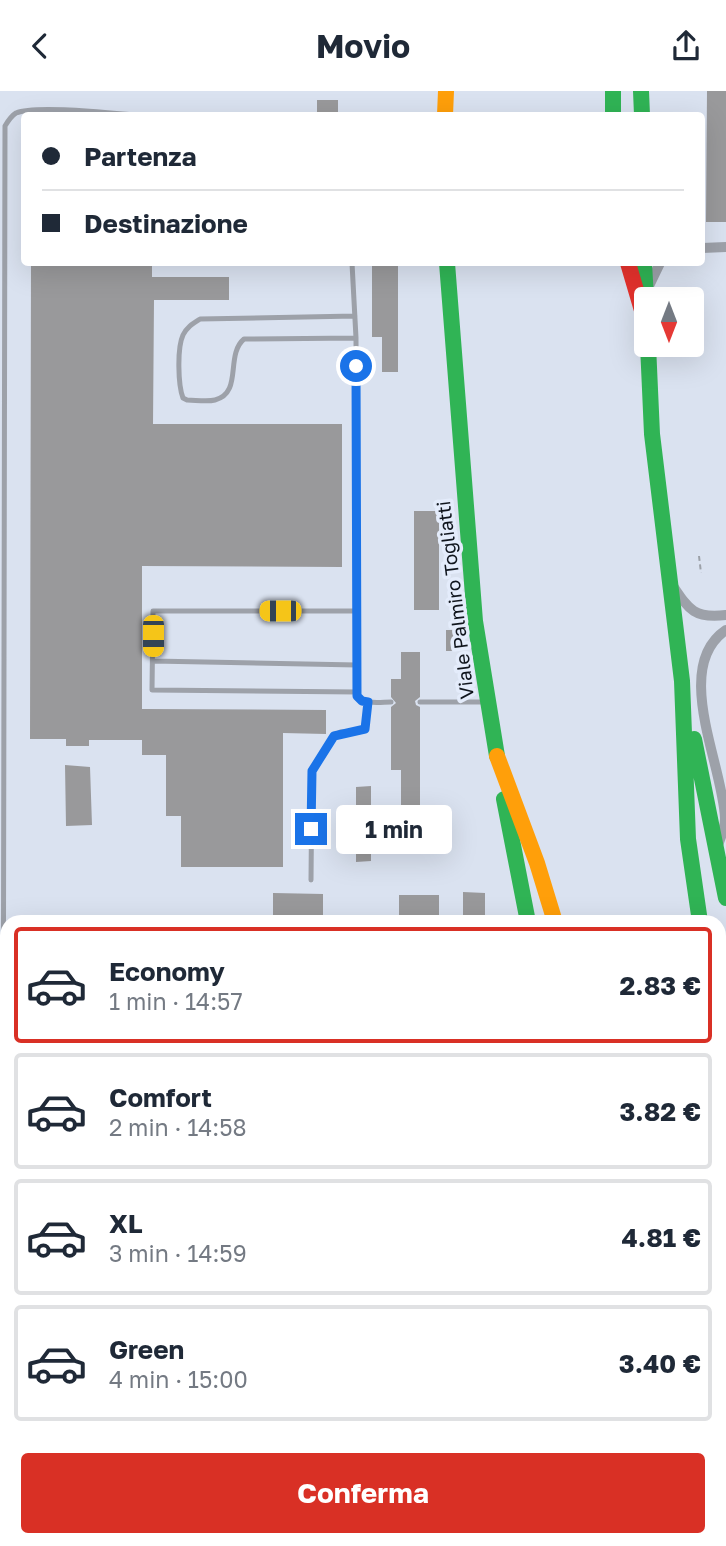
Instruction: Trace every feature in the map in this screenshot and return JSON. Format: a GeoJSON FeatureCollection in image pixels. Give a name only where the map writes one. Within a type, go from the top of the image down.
{"type":"FeatureCollection","features":[{"type":"Feature","properties":{"kind":"main road"},"geometry":{"type":"LineString","coordinates":[[445,112],[446,91]]}},
{"type":"Feature","properties":{"kind":"main road"},"geometry":{"type":"LineString","coordinates":[[613,91],[613,112]]}},
{"type":"Feature","properties":{"kind":"main road"},"geometry":{"type":"LineString","coordinates":[[642,91],[642,112]]}},
{"type":"Feature","properties":{"kind":"main road","name":"Viale Palmiro Togliatti"},"geometry":{"type":"LineString","coordinates":[[447,266],[465,512],[475,621],[487,702],[495,751],[537,863],[553,915]]}},
{"type":"Feature","properties":{"kind":"main road"},"geometry":{"type":"LineString","coordinates":[[629,266],[635,287]]}},
{"type":"Feature","properties":{"kind":"main road"},"geometry":{"type":"LineString","coordinates":[[644,266],[645,287]]}},
{"type":"Feature","properties":{"kind":"main road"},"geometry":{"type":"LineString","coordinates":[[649,357],[652,434],[682,681],[726,898]]}},
{"type":"Feature","properties":{"kind":"main road"},"geometry":{"type":"LineString","coordinates":[[682,681],[688,839],[699,915]]}},
{"type":"Feature","properties":{"kind":"main road"},"geometry":{"type":"LineString","coordinates":[[495,751],[527,915]]}},
{"type":"Feature","properties":{"kind":"street"},"geometry":{"type":"LineString","coordinates":[[705,248],[726,247]]}},
{"type":"Feature","properties":{"kind":"street"},"geometry":{"type":"LineString","coordinates":[[650,287],[659,266]]}},
{"type":"Feature","properties":{"kind":"street"},"geometry":{"type":"LineString","coordinates":[[670,582],[683,601],[697,614],[707,617],[726,615]]}},
{"type":"Feature","properties":{"kind":"street"},"geometry":{"type":"LineString","coordinates":[[716,851],[724,817],[704,712],[702,675],[710,648],[726,630]]}},
{"type":"Feature","properties":{"kind":"lane"},"geometry":{"type":"LineString","coordinates":[[25,112],[96,112]]}},
{"type":"Feature","properties":{"kind":"lane"},"geometry":{"type":"LineString","coordinates":[[4,915],[5,126],[16,114],[21,113]]}},
{"type":"Feature","properties":{"kind":"lane"},"geometry":{"type":"LineString","coordinates":[[352,266],[356,338],[357,692],[359,699],[368,702],[391,702]]}},
{"type":"Feature","properties":{"kind":"lane"},"geometry":{"type":"LineString","coordinates":[[355,316],[200,319],[190,325],[182,338],[179,387],[183,398],[187,400],[213,401],[223,396],[232,384],[235,351],[244,339],[356,338]]}},
{"type":"Feature","properties":{"kind":"lane"},"geometry":{"type":"LineString","coordinates":[[356,611],[153,611],[152,690],[357,692]]}},
{"type":"Feature","properties":{"kind":"lane"},"geometry":{"type":"LineString","coordinates":[[153,661],[357,665]]}},
{"type":"Feature","properties":{"kind":"lane"},"geometry":{"type":"LineString","coordinates":[[311,880],[312,771],[334,736],[365,729],[368,702]]}},
{"type":"Feature","properties":{"kind":"lane"},"geometry":{"type":"LineString","coordinates":[[420,702],[487,702]]}},
{"type":"Feature","properties":{"kind":"path"},"geometry":{"type":"LineString","coordinates":[[699,556],[701,573]]}},
{"type":"Feature","properties":{"kind":"building"},"geometry":{"type":"Polygon","coordinates":[[[707,91],[726,91],[726,222],[706,222],[707,91]]]}},
{"type":"Feature","properties":{"kind":"building"},"geometry":{"type":"Polygon","coordinates":[[[317,100],[338,100],[338,112],[317,112],[317,100]]]}},
{"type":"Feature","properties":{"kind":"building"},"geometry":{"type":"Polygon","coordinates":[[[31,266],[152,266],[152,277],[229,277],[229,300],[154,300],[153,424],[342,424],[342,567],[142,566],[142,709],[326,710],[326,734],[283,733],[283,867],[181,867],[181,816],[166,816],[166,755],[142,755],[142,740],[89,740],[89,746],[66,746],[66,739],[30,739],[31,266]]]}},
{"type":"Feature","properties":{"kind":"building"},"geometry":{"type":"Polygon","coordinates":[[[372,266],[398,266],[398,372],[382,372],[382,337],[372,337],[372,266]]]}},
{"type":"Feature","properties":{"kind":"building"},"geometry":{"type":"Polygon","coordinates":[[[414,511],[439,511],[439,610],[414,610],[414,511]]]}},
{"type":"Feature","properties":{"kind":"building"},"geometry":{"type":"Polygon","coordinates":[[[446,630],[459,630],[459,651],[446,651],[446,630]]]}},
{"type":"Feature","properties":{"kind":"building"},"geometry":{"type":"Polygon","coordinates":[[[401,652],[420,652],[420,697],[415,701],[420,707],[420,846],[401,846],[401,770],[391,770],[391,707],[396,703],[391,697],[391,679],[401,679],[401,652]]]}},
{"type":"Feature","properties":{"kind":"building"},"geometry":{"type":"Polygon","coordinates":[[[65,765],[90,767],[92,825],[66,826],[65,765]]]}},
{"type":"Feature","properties":{"kind":"building"},"geometry":{"type":"Polygon","coordinates":[[[371,786],[371,861],[356,862],[356,787],[371,786]]]}},
{"type":"Feature","properties":{"kind":"building"},"geometry":{"type":"Polygon","coordinates":[[[463,892],[485,893],[485,915],[463,915],[463,892]]]}},
{"type":"Feature","properties":{"kind":"building"},"geometry":{"type":"Polygon","coordinates":[[[273,893],[323,894],[323,915],[273,915],[273,893]]]}},
{"type":"Feature","properties":{"kind":"building"},"geometry":{"type":"Polygon","coordinates":[[[399,895],[439,895],[439,915],[399,915],[399,895]]]}},
{"type":"Feature","properties":{"kind":"traffic: fast"},"geometry":{"type":"LineString","coordinates":[[613,91],[613,112]]}},
{"type":"Feature","properties":{"kind":"traffic: fast"},"geometry":{"type":"LineString","coordinates":[[641,91],[642,112]]}},
{"type":"Feature","properties":{"kind":"traffic: fast"},"geometry":{"type":"LineString","coordinates":[[447,266],[475,621],[497,756]]}},
{"type":"Feature","properties":{"kind":"traffic: fast"},"geometry":{"type":"LineString","coordinates":[[644,266],[645,287]]}},
{"type":"Feature","properties":{"kind":"traffic: fast"},"geometry":{"type":"LineString","coordinates":[[649,357],[652,434],[682,681],[688,839],[699,915]]}},
{"type":"Feature","properties":{"kind":"traffic: fast"},"geometry":{"type":"LineString","coordinates":[[694,739],[726,898]]}},
{"type":"Feature","properties":{"kind":"traffic: fast"},"geometry":{"type":"LineString","coordinates":[[504,799],[527,915]]}},
{"type":"Feature","properties":{"kind":"traffic: slow"},"geometry":{"type":"LineString","coordinates":[[445,112],[446,91]]}},
{"type":"Feature","properties":{"kind":"traffic: slow"},"geometry":{"type":"LineString","coordinates":[[497,756],[537,863],[553,915]]}},
{"type":"Feature","properties":{"kind":"traffic: jam"},"geometry":{"type":"LineString","coordinates":[[629,266],[635,287]]}},
{"type":"Feature","properties":{"kind":"route"},"geometry":{"type":"LineString","coordinates":[[311,829],[312,771],[334,736],[359,732],[365,729],[367,722],[368,702],[357,696],[356,366]]}}]}
